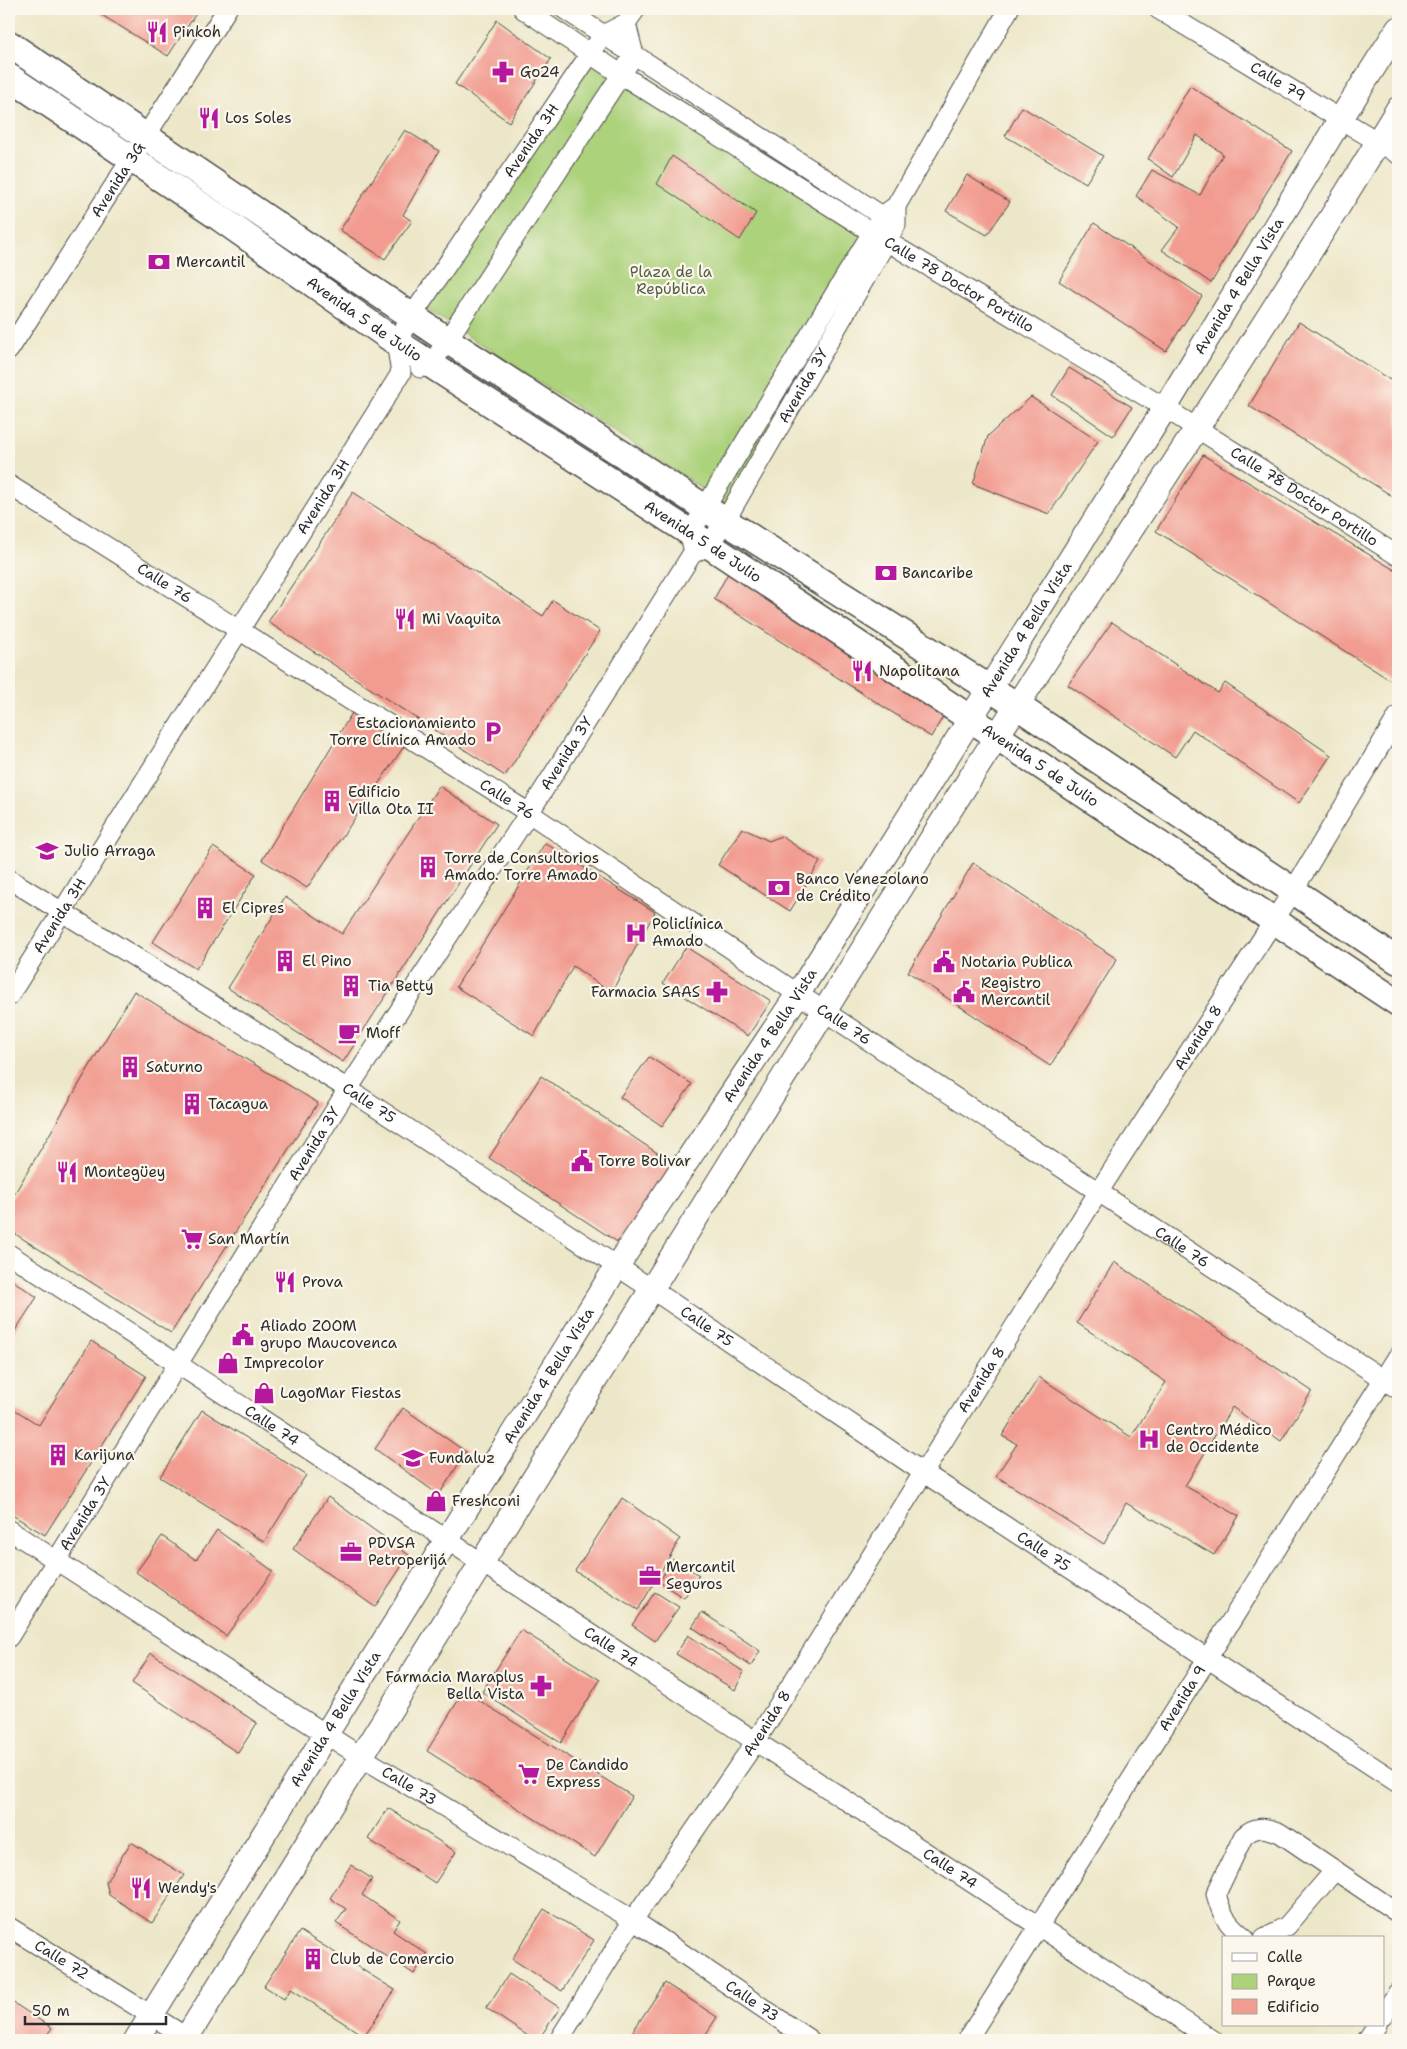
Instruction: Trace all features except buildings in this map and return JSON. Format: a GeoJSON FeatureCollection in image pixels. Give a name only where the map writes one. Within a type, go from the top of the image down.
{"type":"FeatureCollection","features":[{"type":"Feature","properties":{"kind":"main road","name":"Avenida 5 de Julio"},"geometry":{"type":"LineString","coordinates":[[9,44],[448,340],[715,514],[1016,705],[1398,960]]}},
{"type":"Feature","properties":{"kind":"main road","name":"Avenida 5 de Julio"},"geometry":{"type":"LineString","coordinates":[[9,77],[220,218],[396,342],[697,544],[997,737],[1398,1003]]}},
{"type":"Feature","properties":{"kind":"street","name":"Avenida 3G"},"geometry":{"type":"LineString","coordinates":[[9,350],[227,9]]}},
{"type":"Feature","properties":{"kind":"street","name":"Calle 78 Doctor Portillo"},"geometry":{"type":"LineString","coordinates":[[523,9],[622,75],[880,237],[1198,428],[1398,556]]}},
{"type":"Feature","properties":{"kind":"street","name":"Calle 78 Doctor Portillo"},"geometry":{"type":"LineString","coordinates":[[564,9],[634,56],[892,216]]}},
{"type":"Feature","properties":{"kind":"street","name":"Avenida 3Y"},"geometry":{"type":"LineString","coordinates":[[9,1637],[348,1089],[528,813],[715,514],[806,380],[880,237],[1009,9]]}},
{"type":"Feature","properties":{"kind":"street","name":"Calle 79"},"geometry":{"type":"LineString","coordinates":[[1158,9],[1398,154]]}},
{"type":"Feature","properties":{"kind":"street","name":"Avenida 3H"},"geometry":{"type":"LineString","coordinates":[[396,342],[603,35],[631,16]]}},
{"type":"Feature","properties":{"kind":"street"},"geometry":{"type":"LineString","coordinates":[[396,342],[401,373],[431,365],[634,56],[631,16]]}},
{"type":"Feature","properties":{"kind":"street","name":"Avenida 4 Bella Vista"},"geometry":{"type":"LineString","coordinates":[[136,2040],[618,1266],[798,994],[1165,408],[1340,120],[1398,29]]}},
{"type":"Feature","properties":{"kind":"street","name":"Avenida 4 Bella Vista"},"geometry":{"type":"LineString","coordinates":[[188,2039],[653,1290],[823,1011],[1016,705],[1198,428],[1398,109]]}},
{"type":"Feature","properties":{"kind":"street","name":"Avenida 3Y"},"geometry":{"type":"LineString","coordinates":[[715,514],[789,370],[880,237]]}},
{"type":"Feature","properties":{"kind":"street"},"geometry":{"type":"LineString","coordinates":[[789,370],[806,380]]}},
{"type":"Feature","properties":{"kind":"street","name":"Avenida 3H"},"geometry":{"type":"LineString","coordinates":[[9,996],[60,912],[401,373]]}},
{"type":"Feature","properties":{"kind":"street","name":"Calle 76"},"geometry":{"type":"LineString","coordinates":[[9,485],[237,631],[528,813],[823,1011],[1391,1384]]}},
{"type":"Feature","properties":{"kind":"street","name":"Avenida 8"},"geometry":{"type":"LineString","coordinates":[[558,2040],[633,1920],[756,1741],[1099,1191],[1293,891],[1398,716]]}},
{"type":"Feature","properties":{"kind":"street","name":"Calle 75"},"geometry":{"type":"LineString","coordinates":[[9,879],[348,1089],[618,1266],[924,1473],[1398,1783]]}},
{"type":"Feature","properties":{"kind":"street","name":"Calle 74"},"geometry":{"type":"LineString","coordinates":[[9,1254],[448,1539],[483,1564],[756,1741],[1039,1929],[1213,2040]]}},
{"type":"Feature","properties":{"kind":"street","name":"Avenida 9"},"geometry":{"type":"LineString","coordinates":[[967,2040],[1039,1929],[1208,1658],[1391,1384],[1398,1356]]}},
{"type":"Feature","properties":{"kind":"street","name":"Calle 73"},"geometry":{"type":"LineString","coordinates":[[9,1530],[327,1733],[363,1758],[633,1920],[810,2040]]}},
{"type":"Feature","properties":{"kind":"street"},"geometry":{"type":"LineString","coordinates":[[1243,1936],[1229,1925],[1221,1912],[1216,1894],[1243,1836],[1250,1830],[1258,1827],[1280,1833],[1398,1912]]}},
{"type":"Feature","properties":{"kind":"street"},"geometry":{"type":"LineString","coordinates":[[1268,1936],[1287,1926],[1335,1870]]}},
{"type":"Feature","properties":{"kind":"street","name":"Calle 72"},"geometry":{"type":"LineString","coordinates":[[9,1927],[152,2014],[188,2039]]}},
{"type":"Feature","properties":{"kind":"street"},"geometry":{"type":"LineString","coordinates":[[1384,2013],[1398,1992]]}},
{"type":"Feature","properties":{"kind":"street"},"geometry":{"type":"LineString","coordinates":[[1367,2040],[1376,2026]]}},
{"type":"Feature","properties":{"kind":"green space","name":"Plaza de la República"},"geometry":{"type":"Polygon","coordinates":[[[592,44],[883,231],[727,505],[416,302],[592,44]]]}},
{"type":"Feature","properties":{"kind":"place","name":"Pinkoh"},"geometry":{"type":"Point","coordinates":[157,32]}},
{"type":"Feature","properties":{"kind":"place","name":"Go24"},"geometry":{"type":"Point","coordinates":[503,72]}},
{"type":"Feature","properties":{"kind":"place","name":"Los Soles"},"geometry":{"type":"Point","coordinates":[209,118]}},
{"type":"Feature","properties":{"kind":"place","name":"Mercantil"},"geometry":{"type":"Point","coordinates":[159,262]}},
{"type":"Feature","properties":{"kind":"place","name":"Bancaribe"},"geometry":{"type":"Point","coordinates":[886,573]}},
{"type":"Feature","properties":{"kind":"place","name":"Mi Vaquita"},"geometry":{"type":"Point","coordinates":[405,619]}},
{"type":"Feature","properties":{"kind":"place","name":"Napolitana"},"geometry":{"type":"Point","coordinates":[862,671]}},
{"type":"Feature","properties":{"kind":"place","name":"Estacionamiento Torre Clínica Amado"},"geometry":{"type":"Point","coordinates":[493,732]}},
{"type":"Feature","properties":{"kind":"place","name":"Edificio Villa Ota II"},"geometry":{"type":"Point","coordinates":[332,801]}},
{"type":"Feature","properties":{"kind":"place","name":"Julio Arraga"},"geometry":{"type":"Point","coordinates":[47,851]}},
{"type":"Feature","properties":{"kind":"place","name":"Torre de Consultorios Amado. Torre Amado"},"geometry":{"type":"Point","coordinates":[428,867]}},
{"type":"Feature","properties":{"kind":"place","name":"Banco Venezolano de Crédito"},"geometry":{"type":"Point","coordinates":[779,888]}},
{"type":"Feature","properties":{"kind":"place","name":"El Cipres"},"geometry":{"type":"Point","coordinates":[205,908]}},
{"type":"Feature","properties":{"kind":"place","name":"Policlínica Amado"},"geometry":{"type":"Point","coordinates":[636,933]}},
{"type":"Feature","properties":{"kind":"place","name":"El Pino"},"geometry":{"type":"Point","coordinates":[285,961]}},
{"type":"Feature","properties":{"kind":"place","name":"Notaria Publica"},"geometry":{"type":"Point","coordinates":[944,962]}},
{"type":"Feature","properties":{"kind":"place","name":"Tia Betty"},"geometry":{"type":"Point","coordinates":[351,986]}},
{"type":"Feature","properties":{"kind":"place","name":"Farmacia SAAS"},"geometry":{"type":"Point","coordinates":[717,992]}},
{"type":"Feature","properties":{"kind":"place","name":"Registro Mercantil"},"geometry":{"type":"Point","coordinates":[964,992]}},
{"type":"Feature","properties":{"kind":"place","name":"Moff"},"geometry":{"type":"Point","coordinates":[349,1033]}},
{"type":"Feature","properties":{"kind":"place","name":"Saturno"},"geometry":{"type":"Point","coordinates":[130,1067]}},
{"type":"Feature","properties":{"kind":"place","name":"Tacagua"},"geometry":{"type":"Point","coordinates":[192,1104]}},
{"type":"Feature","properties":{"kind":"place","name":"Torre Bolivar"},"geometry":{"type":"Point","coordinates":[582,1161]}},
{"type":"Feature","properties":{"kind":"place","name":"Montegüey"},"geometry":{"type":"Point","coordinates":[67,1172]}},
{"type":"Feature","properties":{"kind":"place","name":"San Martín"},"geometry":{"type":"Point","coordinates":[192,1239]}},
{"type":"Feature","properties":{"kind":"place","name":"Prova"},"geometry":{"type":"Point","coordinates":[285,1282]}},
{"type":"Feature","properties":{"kind":"place","name":"Aliado ZOOM grupo Maucovenca"},"geometry":{"type":"Point","coordinates":[243,1335]}},
{"type":"Feature","properties":{"kind":"place","name":"Imprecolor"},"geometry":{"type":"Point","coordinates":[228,1363]}},
{"type":"Feature","properties":{"kind":"place","name":"LagoMar Fiestas"},"geometry":{"type":"Point","coordinates":[264,1393]}},
{"type":"Feature","properties":{"kind":"place","name":"Centro Médico de Occidente"},"geometry":{"type":"Point","coordinates":[1149,1439]}},
{"type":"Feature","properties":{"kind":"place","name":"Karijuna"},"geometry":{"type":"Point","coordinates":[58,1455]}},
{"type":"Feature","properties":{"kind":"place","name":"Fundaluz"},"geometry":{"type":"Point","coordinates":[413,1458]}},
{"type":"Feature","properties":{"kind":"place","name":"Freshconi"},"geometry":{"type":"Point","coordinates":[436,1501]}},
{"type":"Feature","properties":{"kind":"place","name":"PDVSA Petroperijá"},"geometry":{"type":"Point","coordinates":[351,1552]}},
{"type":"Feature","properties":{"kind":"place","name":"Mercantil Seguros"},"geometry":{"type":"Point","coordinates":[650,1576]}},
{"type":"Feature","properties":{"kind":"place","name":"Farmacia Maraplus Bella Vista"},"geometry":{"type":"Point","coordinates":[541,1686]}},
{"type":"Feature","properties":{"kind":"place","name":"De Candido Express"},"geometry":{"type":"Point","coordinates":[529,1774]}},
{"type":"Feature","properties":{"kind":"place","name":"Wendy's"},"geometry":{"type":"Point","coordinates":[141,1888]}},
{"type":"Feature","properties":{"kind":"place","name":"Club de Comercio"},"geometry":{"type":"Point","coordinates":[313,1959]}}]}
